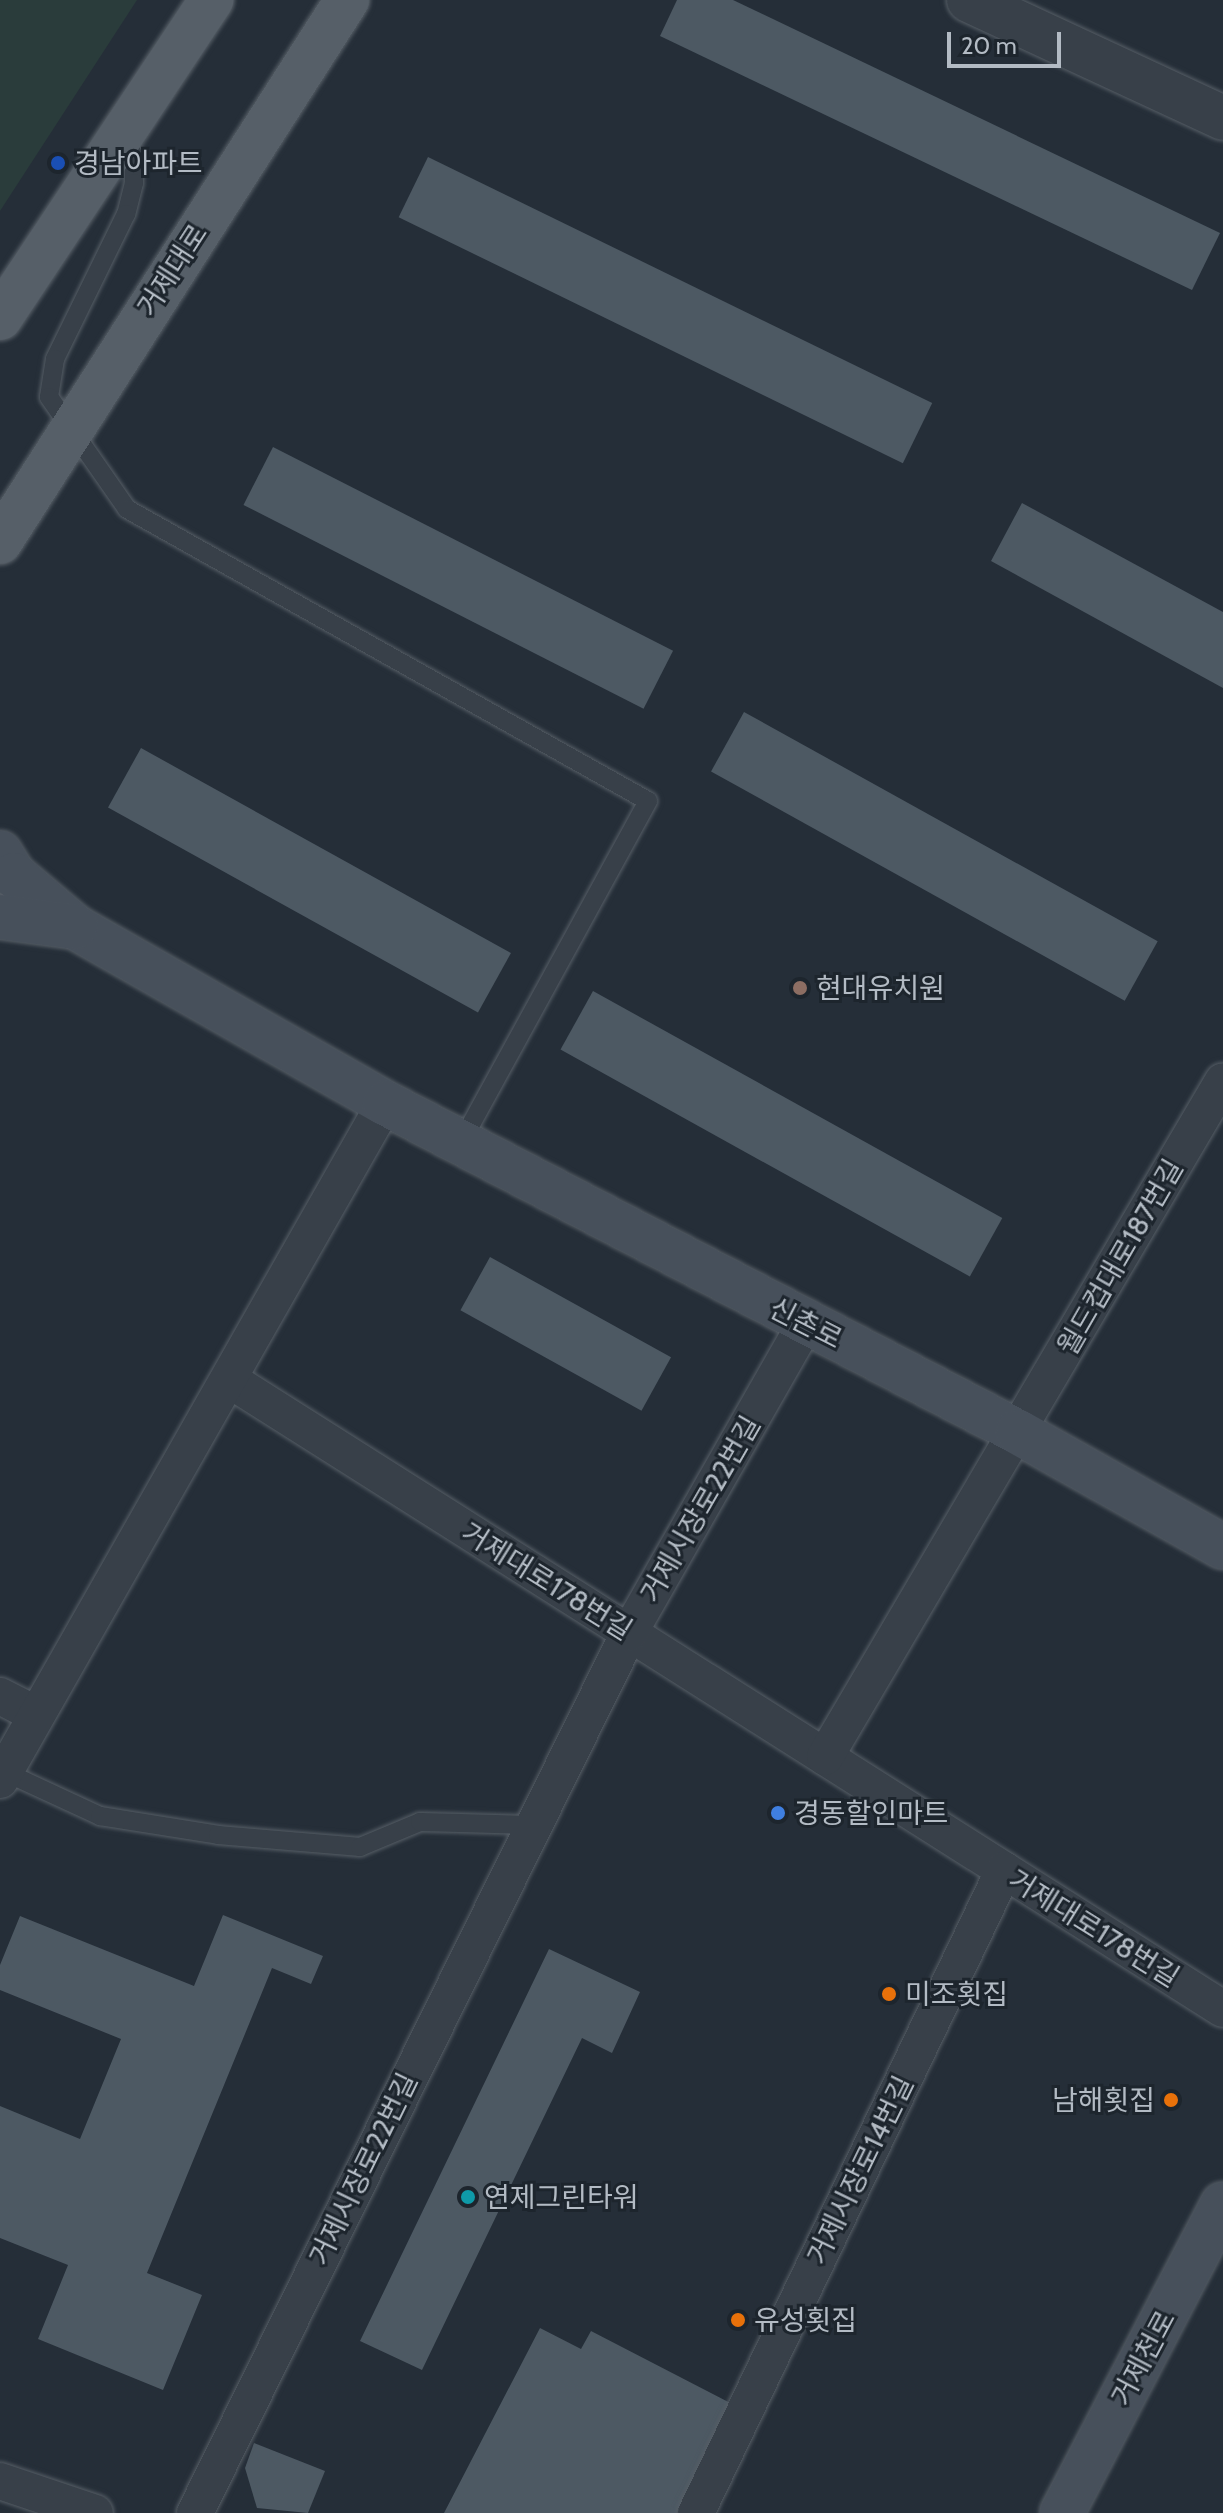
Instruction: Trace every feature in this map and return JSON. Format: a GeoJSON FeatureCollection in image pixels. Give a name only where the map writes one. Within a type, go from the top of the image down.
{"type":"FeatureCollection","features":[{"type":"Feature","properties":{"kind":"main road"},"geometry":{"type":"LineString","coordinates":[[1,316],[211,0]]}},
{"type":"Feature","properties":{"kind":"main road","name":"거제대로"},"geometry":{"type":"LineString","coordinates":[[0,542],[69,429],[347,0]]}},
{"type":"Feature","properties":{"kind":"main road"},"geometry":{"type":"LineString","coordinates":[[0,853],[14,875],[75,927]]}},
{"type":"Feature","properties":{"kind":"main road"},"geometry":{"type":"LineString","coordinates":[[0,917],[75,927]]}},
{"type":"Feature","properties":{"kind":"main road","name":"신촌로"},"geometry":{"type":"LineString","coordinates":[[75,927],[385,1103],[1018,1432],[1223,1547]]}},
{"type":"Feature","properties":{"kind":"main road","name":"거제천로"},"geometry":{"type":"LineString","coordinates":[[1062,2513],[1223,2204]]}},
{"type":"Feature","properties":{"kind":"street"},"geometry":{"type":"LineString","coordinates":[[969,0],[1223,118]]}},
{"type":"Feature","properties":{"kind":"street","name":"월드컵대로187번길"},"geometry":{"type":"LineString","coordinates":[[825,1757],[1218,1100]]}},
{"type":"Feature","properties":{"kind":"street"},"geometry":{"type":"LineString","coordinates":[[2,1776],[34,1713],[230,1380],[385,1103]]}},
{"type":"Feature","properties":{"kind":"street","name":"거제시장로22번길"},"geometry":{"type":"LineString","coordinates":[[195,2513],[531,1825],[629,1633],[806,1323]]}},
{"type":"Feature","properties":{"kind":"street","name":"거제대로178번길"},"geometry":{"type":"LineString","coordinates":[[230,1380],[1223,2009]]}},
{"type":"Feature","properties":{"kind":"street"},"geometry":{"type":"LineString","coordinates":[[0,1696],[34,1713]]}},
{"type":"Feature","properties":{"kind":"street","name":"거제시장로14번길"},"geometry":{"type":"LineString","coordinates":[[696,2513],[1004,1870]]}},
{"type":"Feature","properties":{"kind":"street"},"geometry":{"type":"LineString","coordinates":[[0,2481],[95,2513]]}},
{"type":"Feature","properties":{"kind":"lane"},"geometry":{"type":"LineString","coordinates":[[121,133],[133,155],[134,183],[126,214],[55,359],[49,397],[127,509],[648,801],[461,1143]]}},
{"type":"Feature","properties":{"kind":"lane"},"geometry":{"type":"LineString","coordinates":[[2,1776],[100,1816],[218,1835],[360,1847],[420,1822],[531,1825]]}},
{"type":"Feature","properties":{"kind":"shaded area"},"geometry":{"type":"Polygon","coordinates":[[[0,0],[137,0],[0,211],[0,0]]]}},
{"type":"Feature","properties":{"kind":"building"},"geometry":{"type":"Polygon","coordinates":[[[677,0],[733,0],[1220,233],[1192,290],[660,36],[677,0]]]}},
{"type":"Feature","properties":{"kind":"building"},"geometry":{"type":"Polygon","coordinates":[[[428,157],[932,403],[903,463],[399,217],[428,157]]]}},
{"type":"Feature","properties":{"kind":"building"},"geometry":{"type":"Polygon","coordinates":[[[273,447],[673,651],[644,709],[243,505],[273,447]]]}},
{"type":"Feature","properties":{"kind":"building"},"geometry":{"type":"Polygon","coordinates":[[[1022,503],[1223,612],[1223,688],[991,561],[1022,503]]]}},
{"type":"Feature","properties":{"kind":"building"},"geometry":{"type":"Polygon","coordinates":[[[744,712],[1158,941],[1125,1001],[711,771],[744,712]]]}},
{"type":"Feature","properties":{"kind":"building"},"geometry":{"type":"Polygon","coordinates":[[[141,748],[511,953],[478,1013],[108,807],[141,748]]]}},
{"type":"Feature","properties":{"kind":"building"},"geometry":{"type":"Polygon","coordinates":[[[593,991],[1002,1218],[970,1276],[561,1050],[593,991]]]}},
{"type":"Feature","properties":{"kind":"building"},"geometry":{"type":"Polygon","coordinates":[[[490,1257],[671,1357],[641,1411],[460,1310],[490,1257]]]}},
{"type":"Feature","properties":{"kind":"building"},"geometry":{"type":"Polygon","coordinates":[[[223,1915],[323,1956],[311,1984],[272,1968],[147,2273],[202,2295],[163,2390],[38,2339],[68,2265],[0,2238],[0,2106],[80,2139],[121,2039],[0,1990],[0,1965],[20,1916],[194,1986],[223,1915]]]}},
{"type":"Feature","properties":{"kind":"building","name":"연제그린타워"},"geometry":{"type":"Polygon","coordinates":[[[549,1949],[640,1992],[612,2053],[582,2038],[422,2370],[360,2341],[549,1949]]]}},
{"type":"Feature","properties":{"kind":"building"},"geometry":{"type":"Polygon","coordinates":[[[540,2328],[581,2349],[591,2331],[738,2407],[682,2513],[444,2513],[540,2328]]]}},
{"type":"Feature","properties":{"kind":"building"},"geometry":{"type":"Polygon","coordinates":[[[254,2443],[325,2471],[308,2513],[257,2508],[245,2468],[254,2443]]]}},
{"type":"Feature","properties":{"kind":"place","name":"경남아파트"},"geometry":{"type":"Point","coordinates":[58,163]}},
{"type":"Feature","properties":{"kind":"place","name":"현대유치원"},"geometry":{"type":"Point","coordinates":[800,988]}},
{"type":"Feature","properties":{"kind":"place","name":"경동할인마트"},"geometry":{"type":"Point","coordinates":[778,1813]}},
{"type":"Feature","properties":{"kind":"place","name":"미조횟집"},"geometry":{"type":"Point","coordinates":[889,1994]}},
{"type":"Feature","properties":{"kind":"place","name":"남해횟집"},"geometry":{"type":"Point","coordinates":[1171,2100]}},
{"type":"Feature","properties":{"kind":"place","name":"연제그린타워"},"geometry":{"type":"Point","coordinates":[468,2197]}},
{"type":"Feature","properties":{"kind":"place","name":"유성횟집"},"geometry":{"type":"Point","coordinates":[738,2320]}}]}
